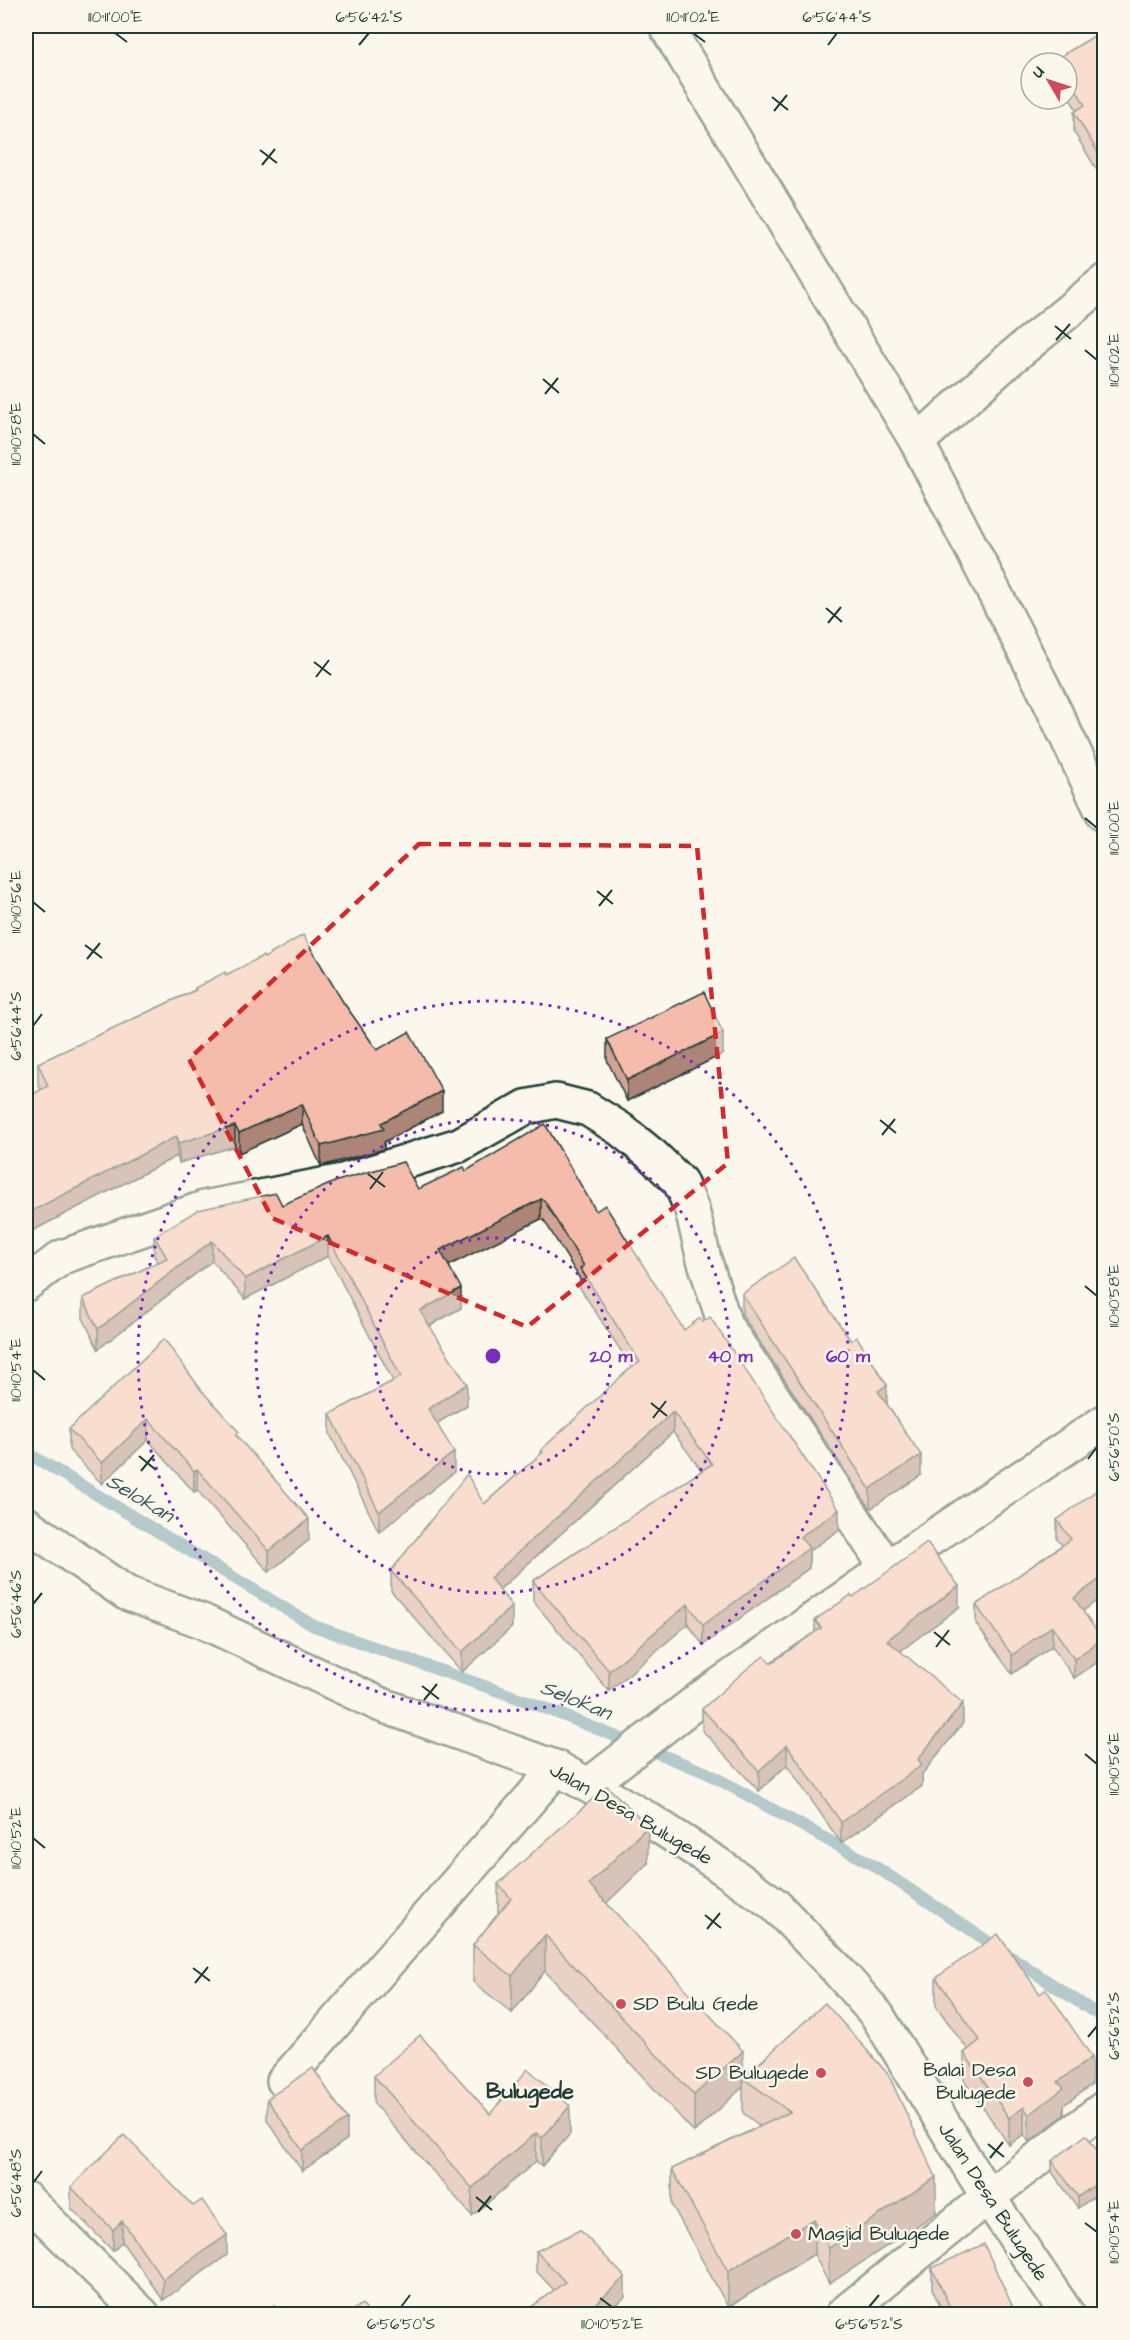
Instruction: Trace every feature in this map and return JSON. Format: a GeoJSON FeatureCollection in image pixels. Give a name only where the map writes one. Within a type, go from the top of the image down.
{"type":"FeatureCollection","features":[{"type":"Feature","properties":{"kind":"street"},"geometry":{"type":"LineString","coordinates":[[666,26],[917,442],[1043,687],[1104,815]]}},
{"type":"Feature","properties":{"kind":"street"},"geometry":{"type":"LineString","coordinates":[[917,442],[1011,358],[1104,282]]}},
{"type":"Feature","properties":{"kind":"street"},"geometry":{"type":"LineString","coordinates":[[26,1284],[62,1257],[204,1208],[343,1181],[459,1145],[526,1107],[556,1101],[588,1109],[620,1129],[680,1182],[692,1210],[704,1259],[725,1325],[887,1568]]}},
{"type":"Feature","properties":{"kind":"street"},"geometry":{"type":"LineString","coordinates":[[588,1785],[701,1698],[887,1568],[1104,1422]]}},
{"type":"Feature","properties":{"kind":"street","name":"Jalan Desa Bulugede"},"geometry":{"type":"LineString","coordinates":[[26,1524],[126,1593],[202,1621],[379,1704],[557,1768],[707,1857],[764,1897],[834,1966],[877,2015],[988,2197],[1067,2314]]}},
{"type":"Feature","properties":{"kind":"street"},"geometry":{"type":"LineString","coordinates":[[284,2081],[557,1768]]}},
{"type":"Feature","properties":{"kind":"street"},"geometry":{"type":"LineString","coordinates":[[843,2314],[988,2197],[1104,2108]]}},
{"type":"Feature","properties":{"kind":"street"},"geometry":{"type":"LineString","coordinates":[[26,2199],[142,2314]]}},
{"type":"Feature","properties":{"kind":"highlighted area"},"geometry":{"type":"Polygon","coordinates":[[[419,844],[697,846],[728,1163],[527,1327],[272,1218],[189,1059],[419,844]]]}},
{"type":"Feature","properties":{"kind":"building"},"geometry":{"type":"Polygon","coordinates":[[[1104,30],[1104,163],[1074,112],[1079,111],[1085,105],[1079,95],[1079,51],[1070,51],[1104,30]]]}},
{"type":"Feature","properties":{"kind":"building"},"geometry":{"type":"Polygon","coordinates":[[[303,935],[343,1002],[377,1050],[409,1032],[442,1091],[381,1123],[384,1129],[321,1146],[302,1104],[239,1133],[235,1126],[179,1143],[177,1136],[26,1214],[26,1098],[48,1086],[38,1063],[196,990],[195,988],[225,972],[226,975],[263,956],[264,958],[303,935]]]}},
{"type":"Feature","properties":{"kind":"building"},"geometry":{"type":"Polygon","coordinates":[[[704,992],[723,1033],[627,1080],[607,1039],[704,992]]]}},
{"type":"Feature","properties":{"kind":"building"},"geometry":{"type":"Polygon","coordinates":[[[545,1124],[596,1211],[605,1205],[684,1330],[700,1318],[703,1322],[710,1317],[839,1510],[800,1537],[809,1548],[703,1625],[688,1604],[609,1671],[533,1581],[712,1464],[673,1412],[490,1578],[512,1606],[462,1652],[391,1571],[467,1474],[484,1504],[543,1452],[541,1450],[627,1371],[640,1362],[580,1268],[584,1266],[544,1200],[541,1199],[440,1250],[461,1288],[420,1311],[467,1384],[428,1409],[454,1452],[379,1512],[330,1414],[401,1377],[328,1236],[245,1279],[212,1241],[98,1329],[83,1298],[167,1258],[154,1236],[198,1210],[276,1193],[282,1205],[337,1181],[403,1162],[418,1189],[464,1167],[466,1171],[545,1124]]]}},
{"type":"Feature","properties":{"kind":"building"},"geometry":{"type":"Polygon","coordinates":[[[794,1258],[851,1341],[857,1337],[887,1385],[878,1391],[921,1455],[870,1489],[742,1294],[794,1258]]]}},
{"type":"Feature","properties":{"kind":"building"},"geometry":{"type":"Polygon","coordinates":[[[164,1339],[202,1391],[239,1432],[236,1435],[309,1519],[269,1551],[197,1469],[194,1471],[148,1419],[102,1463],[69,1429],[164,1339]]]}},
{"type":"Feature","properties":{"kind":"building"},"geometry":{"type":"Polygon","coordinates":[[[26,1370],[33,1380],[26,1385],[26,1370]]]}},
{"type":"Feature","properties":{"kind":"building"},"geometry":{"type":"Polygon","coordinates":[[[1097,1490],[1102,1496],[1104,1493],[1104,1576],[1074,1598],[1102,1639],[1074,1659],[1052,1626],[1012,1655],[976,1605],[1071,1539],[1057,1520],[1097,1490]]]}},
{"type":"Feature","properties":{"kind":"building"},"geometry":{"type":"Polygon","coordinates":[[[927,1543],[959,1586],[887,1640],[963,1703],[918,1759],[922,1765],[841,1822],[787,1745],[759,1771],[702,1709],[749,1667],[764,1656],[771,1663],[821,1628],[815,1620],[851,1595],[853,1597],[927,1543]]]}},
{"type":"Feature","properties":{"kind":"building"},"geometry":{"type":"Polygon","coordinates":[[[607,1786],[648,1826],[589,1884],[743,2051],[694,2095],[545,1935],[512,1976],[473,1945],[511,1898],[498,1884],[607,1786]]]}},
{"type":"Feature","properties":{"kind":"building"},"geometry":{"type":"Polygon","coordinates":[[[998,1934],[1040,1994],[1046,1989],[1092,2057],[1058,2082],[1064,2088],[1029,2115],[1024,2107],[1009,2118],[964,2053],[980,2040],[936,1978],[998,1934]]]}},
{"type":"Feature","properties":{"kind":"building"},"geometry":{"type":"Polygon","coordinates":[[[825,2003],[888,2074],[936,2177],[829,2248],[814,2219],[728,2271],[672,2169],[790,2112],[743,2078],[825,2003]]]}},
{"type":"Feature","properties":{"kind":"building"},"geometry":{"type":"Polygon","coordinates":[[[420,2035],[490,2114],[528,2069],[570,2106],[542,2138],[536,2133],[472,2188],[374,2076],[420,2035]]]}},
{"type":"Feature","properties":{"kind":"building"},"geometry":{"type":"Polygon","coordinates":[[[313,2068],[347,2119],[302,2150],[267,2099],[313,2068]]]}},
{"type":"Feature","properties":{"kind":"building"},"geometry":{"type":"Polygon","coordinates":[[[124,2135],[193,2206],[202,2200],[227,2235],[163,2279],[122,2221],[113,2230],[71,2187],[124,2135]]]}},
{"type":"Feature","properties":{"kind":"building"},"geometry":{"type":"Polygon","coordinates":[[[1086,2135],[1104,2160],[1104,2178],[1078,2197],[1052,2161],[1086,2135]]]}},
{"type":"Feature","properties":{"kind":"building"},"geometry":{"type":"Polygon","coordinates":[[[580,2230],[625,2277],[585,2314],[522,2314],[565,2282],[536,2251],[580,2230]]]}},
{"type":"Feature","properties":{"kind":"building"},"geometry":{"type":"Polygon","coordinates":[[[984,2244],[1016,2314],[953,2314],[932,2268],[984,2244]]]}},
{"type":"Feature","properties":{"kind":"building"},"geometry":{"type":"Polygon","coordinates":[[[362,2304],[369,2314],[347,2314],[362,2304]]]}},
{"type":"Feature","properties":{"kind":"building"},"geometry":{"type":"Polygon","coordinates":[[[274,2305],[280,2314],[258,2314],[274,2305]]]}},
{"type":"Feature","properties":{"kind":"waterway","name":"Selokan"},"geometry":{"type":"LineString","coordinates":[[26,1452],[314,1626],[532,1703],[707,1773],[873,1865],[1097,2014]]}},
{"type":"Feature","properties":{"kind":"place","name":"SD Bulu Gede"},"geometry":{"type":"Point","coordinates":[621,2004]}},
{"type":"Feature","properties":{"kind":"place","name":"SD Bulugede"},"geometry":{"type":"Point","coordinates":[821,2073]}},
{"type":"Feature","properties":{"kind":"place","name":"Balai Desa Bulugede"},"geometry":{"type":"Point","coordinates":[1028,2082]}},
{"type":"Feature","properties":{"kind":"place","name":"Masjid Bulugede"},"geometry":{"type":"Point","coordinates":[796,2234]}},
{"type":"Feature","properties":{"kind":"district","name":"Bulugede"},"geometry":{"type":"Point","coordinates":[530,2091]}}]}
